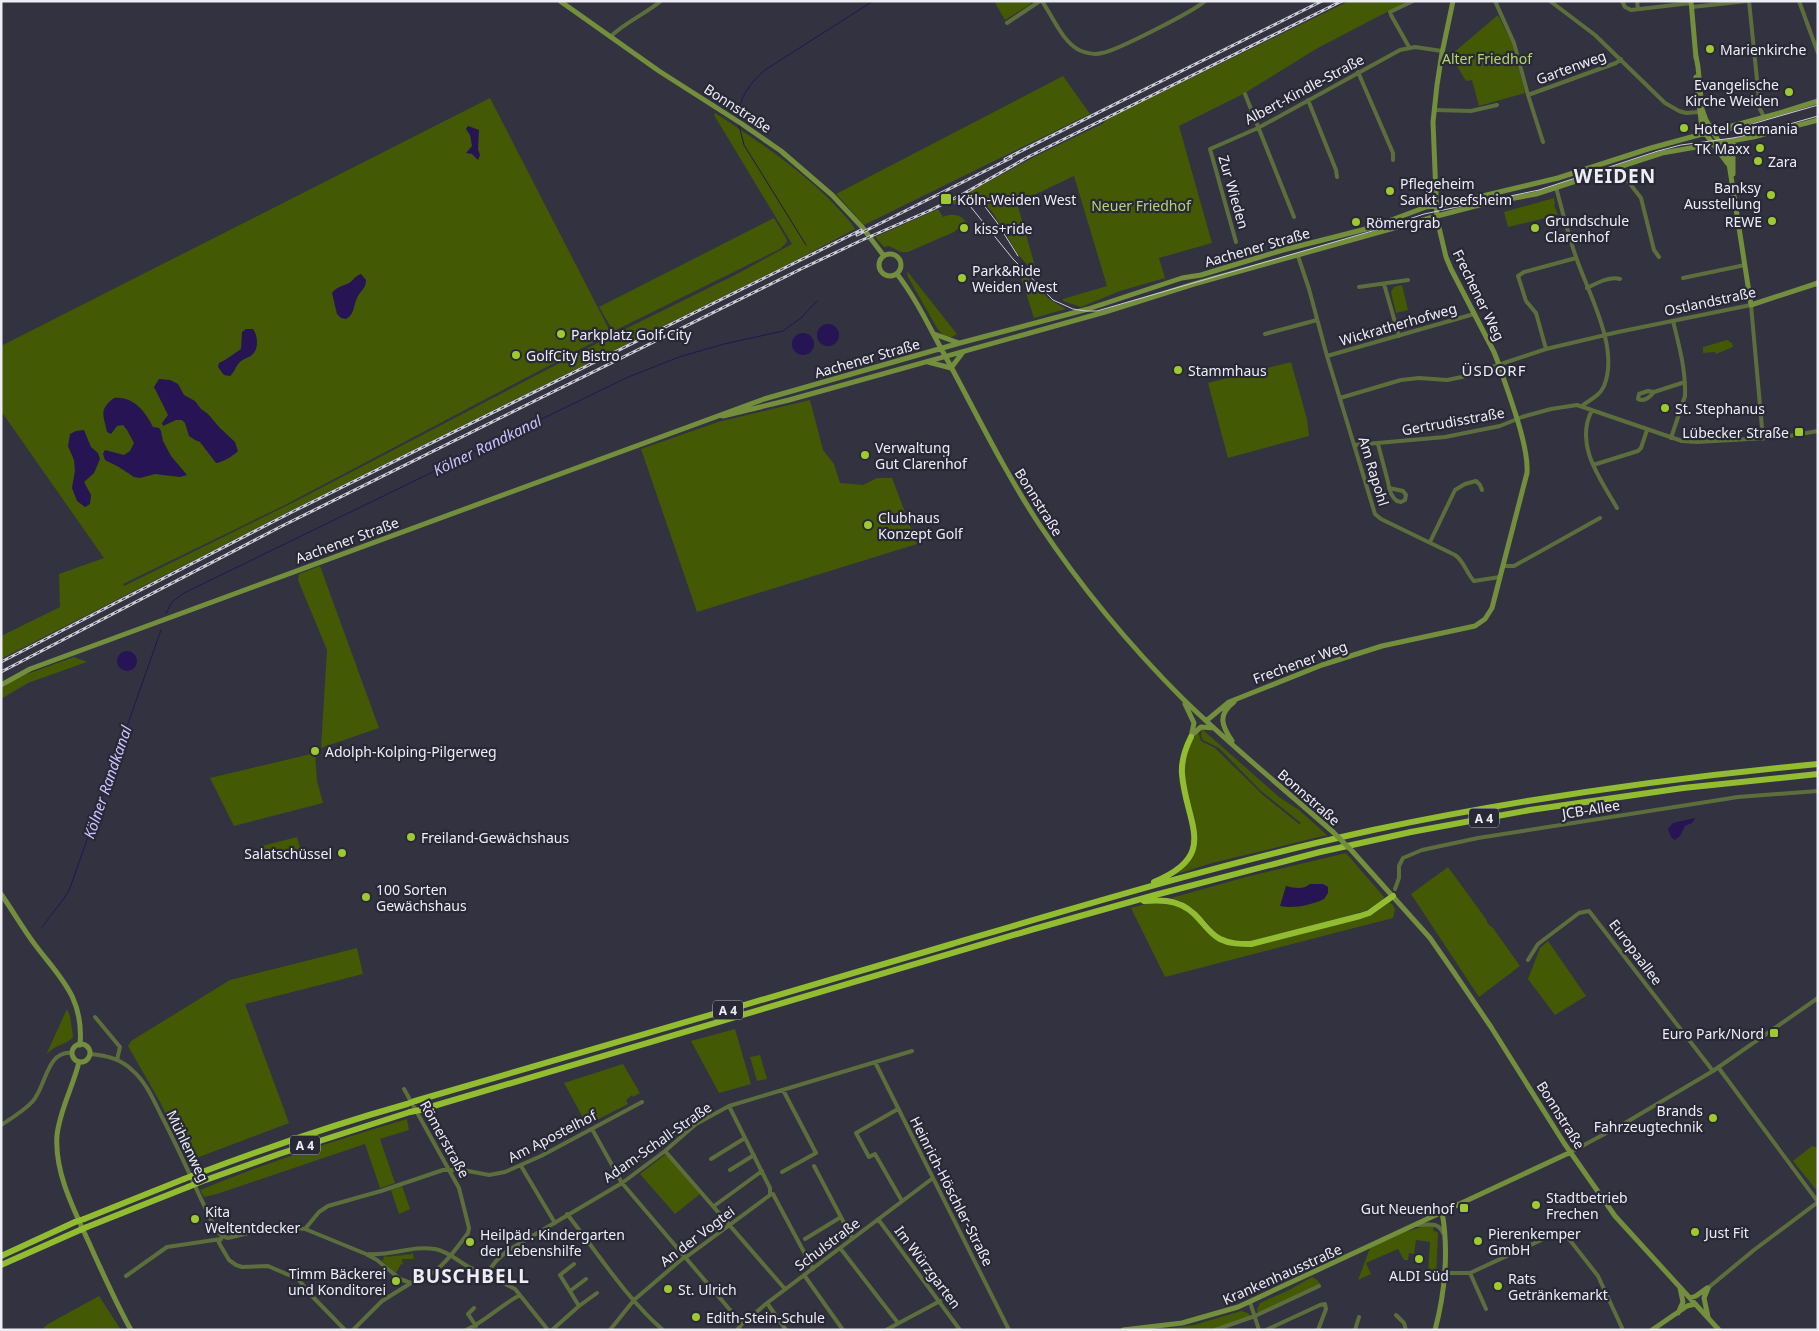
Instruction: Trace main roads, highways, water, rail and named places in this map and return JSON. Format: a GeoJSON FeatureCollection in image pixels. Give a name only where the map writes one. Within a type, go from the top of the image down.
{"type":"FeatureCollection","features":[{"type":"Feature","properties":{"kind":"highway"},"geometry":{"type":"LineString","coordinates":[[1135,890],[1179,870],[1188,860],[1193,848],[1194,828],[1182,775],[1184,755],[1191,737]]}},
{"type":"Feature","properties":{"kind":"highway","name":"A 4"},"geometry":{"type":"LineString","coordinates":[[1,1256],[75,1222],[184,1179],[366,1115],[1135,890],[1330,840],[1477,810],[1604,788],[1818,764]]}},
{"type":"Feature","properties":{"kind":"highway","name":"A 4"},"geometry":{"type":"LineString","coordinates":[[1,1265],[87,1227],[200,1182],[410,1112],[941,956],[1265,866],[1372,840],[1530,810],[1635,794],[1818,774]]}},
{"type":"Feature","properties":{"kind":"highway"},"geometry":{"type":"LineString","coordinates":[[1128,904],[1160,900],[1179,903],[1190,910],[1220,940],[1234,944],[1251,944],[1369,913],[1394,893]]}},
{"type":"Feature","properties":{"kind":"main road","name":"Bonnstraße"},"geometry":{"type":"LineString","coordinates":[[560,1],[659,71],[734,118],[781,151],[832,195],[862,227],[884,256]]}},
{"type":"Feature","properties":{"kind":"main road","name":"Frechener Weg"},"geometry":{"type":"LineString","coordinates":[[1206,721],[1224,705],[1242,696],[1322,665],[1382,646],[1475,626],[1485,619],[1492,608],[1527,473],[1527,457],[1499,365],[1446,256],[1437,216],[1434,110],[1442,51],[1453,1]]}},
{"type":"Feature","properties":{"kind":"main road"},"geometry":{"type":"LineString","coordinates":[[1691,4],[1702,129],[1729,166]]}},
{"type":"Feature","properties":{"kind":"main road"},"geometry":{"type":"LineString","coordinates":[[1696,56],[1702,109],[1727,154],[1733,187]]}},
{"type":"Feature","properties":{"kind":"main road","name":"Aachener Straße"},"geometry":{"type":"LineString","coordinates":[[1,685],[30,669],[764,399],[941,348],[1088,309],[1186,277],[1370,228],[1416,211],[1558,178],[1631,154],[1818,101]]}},
{"type":"Feature","properties":{"kind":"main road","name":"Aachener Straße"},"geometry":{"type":"LineString","coordinates":[[704,422],[946,357],[1437,216],[1487,203],[1526,196],[1662,153],[1765,135],[1818,120]]}},
{"type":"Feature","properties":{"kind":"main road"},"geometry":{"type":"LineString","coordinates":[[1733,187],[1734,141]]}},
{"type":"Feature","properties":{"kind":"main road","name":"Ostlandstraße"},"geometry":{"type":"LineString","coordinates":[[1733,187],[1751,305],[1818,283]]}},
{"type":"Feature","properties":{"kind":"main road"},"geometry":{"type":"LineString","coordinates":[[1298,256],[1298,251],[1305,245]]}},
{"type":"Feature","properties":{"kind":"main road"},"geometry":{"type":"LineString","coordinates":[[1290,248],[1298,256]]}},
{"type":"Feature","properties":{"kind":"main road"},"geometry":{"type":"LineString","coordinates":[[892,254],[899,258],[901,268],[897,274],[890,277],[882,272],[880,262],[884,256],[892,254]]}},
{"type":"Feature","properties":{"kind":"main road","name":"Bonnstraße"},"geometry":{"type":"LineString","coordinates":[[897,274],[941,348],[1032,514],[1062,558],[1141,656],[1183,699],[1333,832],[1394,893],[1454,971],[1571,1152],[1615,1216],[1719,1330]]}},
{"type":"Feature","properties":{"kind":"main road"},"geometry":{"type":"LineString","coordinates":[[1180,289],[1176,288],[1176,284],[1186,277]]}},
{"type":"Feature","properties":{"kind":"main road"},"geometry":{"type":"LineString","coordinates":[[933,334],[960,343]]}},
{"type":"Feature","properties":{"kind":"main road"},"geometry":{"type":"LineString","coordinates":[[927,362],[951,368],[962,352]]}},
{"type":"Feature","properties":{"kind":"main road","name":"Frechener Weg"},"geometry":{"type":"LineString","coordinates":[[1237,748],[1224,727],[1223,716],[1229,705],[1242,696]]}},
{"type":"Feature","properties":{"kind":"main road"},"geometry":{"type":"LineString","coordinates":[[1183,699],[1194,723],[1191,737]]}},
{"type":"Feature","properties":{"kind":"main road"},"geometry":{"type":"LineString","coordinates":[[1191,737],[1200,727],[1216,729]]}},
{"type":"Feature","properties":{"kind":"main road"},"geometry":{"type":"LineString","coordinates":[[1,894],[28,936],[67,985],[77,1008],[80,1044]]}},
{"type":"Feature","properties":{"kind":"main road"},"geometry":{"type":"LineString","coordinates":[[80,1044],[87,1047],[90,1054],[85,1061],[80,1062],[73,1058],[72,1053],[74,1048],[80,1044]]}},
{"type":"Feature","properties":{"kind":"main road"},"geometry":{"type":"LineString","coordinates":[[80,1062],[60,1120],[57,1145],[59,1165],[65,1187],[86,1236],[118,1308],[131,1330]]}},
{"type":"Feature","properties":{"kind":"main road","name":"Krankenhausstraße"},"geometry":{"type":"LineString","coordinates":[[1123,1330],[1166,1326],[1197,1320],[1250,1302],[1571,1152]]}},
{"type":"Feature","properties":{"kind":"main road"},"geometry":{"type":"LineString","coordinates":[[1435,1330],[1444,1274],[1445,1237],[1442,1212]]}},
{"type":"Feature","properties":{"kind":"main road"},"geometry":{"type":"LineString","coordinates":[[1677,1313],[1682,1302],[1680,1287]]}},
{"type":"Feature","properties":{"kind":"main road"},"geometry":{"type":"LineString","coordinates":[[1690,1298],[1708,1288],[1704,1298],[1708,1318]]}},
{"type":"Feature","properties":{"kind":"main road"},"geometry":{"type":"LineString","coordinates":[[1652,1330],[1687,1306],[1695,1304]]}},
{"type":"Feature","properties":{"kind":"waterway","name":"Kölner Randkanal"},"geometry":{"type":"LineString","coordinates":[[738,118],[746,91],[765,70],[873,1]]}},
{"type":"Feature","properties":{"kind":"waterway","name":"Kölner Randkanal"},"geometry":{"type":"LineString","coordinates":[[739,125],[744,145],[806,245]]}},
{"type":"Feature","properties":{"kind":"waterway","name":"Kölner Randkanal"},"geometry":{"type":"LineString","coordinates":[[166,613],[172,602],[184,593],[626,378],[679,357],[724,344],[783,331],[801,318],[817,301]]}},
{"type":"Feature","properties":{"kind":"waterway","name":"Kölner Randkanal"},"geometry":{"type":"LineString","coordinates":[[42,927],[70,888],[161,630]]}},
{"type":"Feature","properties":{"kind":"tram line"},"geometry":{"type":"LineString","coordinates":[[1717,134],[1818,105]]}},
{"type":"Feature","properties":{"kind":"tram line"},"geometry":{"type":"LineString","coordinates":[[970,206],[1013,259],[1053,300],[1073,309],[1097,311],[1379,229],[1424,214],[1539,190],[1681,145],[1733,138],[1818,116]]}},
{"type":"Feature","properties":{"kind":"tram line"},"geometry":{"type":"LineString","coordinates":[[979,199],[996,221],[1018,256]]}},
{"type":"Feature","properties":{"kind":"railway"},"geometry":{"type":"LineString","coordinates":[[1005,159],[1322,1]]}},
{"type":"Feature","properties":{"kind":"railway"},"geometry":{"type":"LineString","coordinates":[[1,672],[282,526],[801,269],[931,210],[1028,157],[1342,1]]}},
{"type":"Feature","properties":{"kind":"railway"},"geometry":{"type":"LineString","coordinates":[[857,235],[1011,158]]}},
{"type":"Feature","properties":{"kind":"railway"},"geometry":{"type":"LineString","coordinates":[[1,662],[290,513],[861,230]]}},
{"type":"Feature","properties":{"kind":"place","name":"Marienkirche"},"geometry":{"type":"Point","coordinates":[1710,49]}},
{"type":"Feature","properties":{"kind":"place","name":"Evangelische Kirche Weiden"},"geometry":{"type":"Point","coordinates":[1789,92]}},
{"type":"Feature","properties":{"kind":"place","name":"Hotel Germania"},"geometry":{"type":"Point","coordinates":[1684,128]}},
{"type":"Feature","properties":{"kind":"place","name":"TK Maxx"},"geometry":{"type":"Point","coordinates":[1760,148]}},
{"type":"Feature","properties":{"kind":"place","name":"Zara"},"geometry":{"type":"Point","coordinates":[1758,161]}},
{"type":"Feature","properties":{"kind":"place","name":"Pflegeheim Sankt Josefsheim"},"geometry":{"type":"Point","coordinates":[1390,191]}},
{"type":"Feature","properties":{"kind":"place","name":"Banksy Ausstellung"},"geometry":{"type":"Point","coordinates":[1771,195]}},
{"type":"Feature","properties":{"kind":"place","name":"Köln-Weiden West"},"geometry":{"type":"Point","coordinates":[946,199]}},
{"type":"Feature","properties":{"kind":"place","name":"REWE"},"geometry":{"type":"Point","coordinates":[1772,221]}},
{"type":"Feature","properties":{"kind":"place","name":"Römergrab"},"geometry":{"type":"Point","coordinates":[1356,222]}},
{"type":"Feature","properties":{"kind":"place","name":"kiss+ride"},"geometry":{"type":"Point","coordinates":[964,228]}},
{"type":"Feature","properties":{"kind":"place","name":"Grundschule Clarenhof"},"geometry":{"type":"Point","coordinates":[1535,228]}},
{"type":"Feature","properties":{"kind":"place","name":"Park&Ride Weiden West"},"geometry":{"type":"Point","coordinates":[962,278]}},
{"type":"Feature","properties":{"kind":"place","name":"Parkplatz Golf City"},"geometry":{"type":"Point","coordinates":[561,334]}},
{"type":"Feature","properties":{"kind":"place","name":"GolfCity Bistro"},"geometry":{"type":"Point","coordinates":[516,355]}},
{"type":"Feature","properties":{"kind":"place","name":"Stammhaus"},"geometry":{"type":"Point","coordinates":[1178,370]}},
{"type":"Feature","properties":{"kind":"place","name":"St. Stephanus"},"geometry":{"type":"Point","coordinates":[1665,408]}},
{"type":"Feature","properties":{"kind":"place","name":"Lübecker Straße"},"geometry":{"type":"Point","coordinates":[1799,432]}},
{"type":"Feature","properties":{"kind":"place","name":"Verwaltung Gut Clarenhof"},"geometry":{"type":"Point","coordinates":[865,455]}},
{"type":"Feature","properties":{"kind":"place","name":"Clubhaus Konzept Golf"},"geometry":{"type":"Point","coordinates":[868,525]}},
{"type":"Feature","properties":{"kind":"place","name":"Adolph-Kolping-Pilgerweg"},"geometry":{"type":"Point","coordinates":[315,751]}},
{"type":"Feature","properties":{"kind":"place","name":"Freiland-Gewächshaus"},"geometry":{"type":"Point","coordinates":[411,837]}},
{"type":"Feature","properties":{"kind":"place","name":"Salatschüssel"},"geometry":{"type":"Point","coordinates":[342,853]}},
{"type":"Feature","properties":{"kind":"place","name":"100 Sorten Gewächshaus"},"geometry":{"type":"Point","coordinates":[366,897]}},
{"type":"Feature","properties":{"kind":"place","name":"Euro Park/Nord"},"geometry":{"type":"Point","coordinates":[1774,1033]}},
{"type":"Feature","properties":{"kind":"place","name":"Brands Fahrzeugtechnik"},"geometry":{"type":"Point","coordinates":[1713,1118]}},
{"type":"Feature","properties":{"kind":"place","name":"Stadtbetrieb Frechen"},"geometry":{"type":"Point","coordinates":[1536,1205]}},
{"type":"Feature","properties":{"kind":"place","name":"Gut Neuenhof"},"geometry":{"type":"Point","coordinates":[1464,1208]}},
{"type":"Feature","properties":{"kind":"place","name":"Kita Weltentdecker"},"geometry":{"type":"Point","coordinates":[195,1219]}},
{"type":"Feature","properties":{"kind":"place","name":"Just Fit"},"geometry":{"type":"Point","coordinates":[1695,1232]}},
{"type":"Feature","properties":{"kind":"place","name":"Pierenkemper GmbH"},"geometry":{"type":"Point","coordinates":[1478,1241]}},
{"type":"Feature","properties":{"kind":"place","name":"Heilpäd. Kindergarten der Lebenshilfe"},"geometry":{"type":"Point","coordinates":[470,1242]}},
{"type":"Feature","properties":{"kind":"place","name":"ALDI Süd"},"geometry":{"type":"Point","coordinates":[1419,1259]}},
{"type":"Feature","properties":{"kind":"place","name":"Timm Bäckerei und Konditorei"},"geometry":{"type":"Point","coordinates":[396,1281]}},
{"type":"Feature","properties":{"kind":"place","name":"Rats Getränkemarkt"},"geometry":{"type":"Point","coordinates":[1498,1286]}},
{"type":"Feature","properties":{"kind":"place","name":"St. Ulrich"},"geometry":{"type":"Point","coordinates":[668,1289]}},
{"type":"Feature","properties":{"kind":"place","name":"Edith-Stein-Schule"},"geometry":{"type":"Point","coordinates":[696,1317]}},
{"type":"Feature","properties":{"kind":"district","name":"WEIDEN"},"geometry":{"type":"Point","coordinates":[1615,176]}},
{"type":"Feature","properties":{"kind":"district","name":"ÜSDORF"},"geometry":{"type":"Point","coordinates":[1494,370]}},
{"type":"Feature","properties":{"kind":"district","name":"BUSCHBELL"},"geometry":{"type":"Point","coordinates":[471,1276]}},
{"type":"Feature","properties":{"kind":"park label","name":"Alter Friedhof"},"geometry":{"type":"Point","coordinates":[1487,58]}},
{"type":"Feature","properties":{"kind":"park label","name":"Neuer Friedhof"},"geometry":{"type":"Point","coordinates":[1141,205]}}]}
